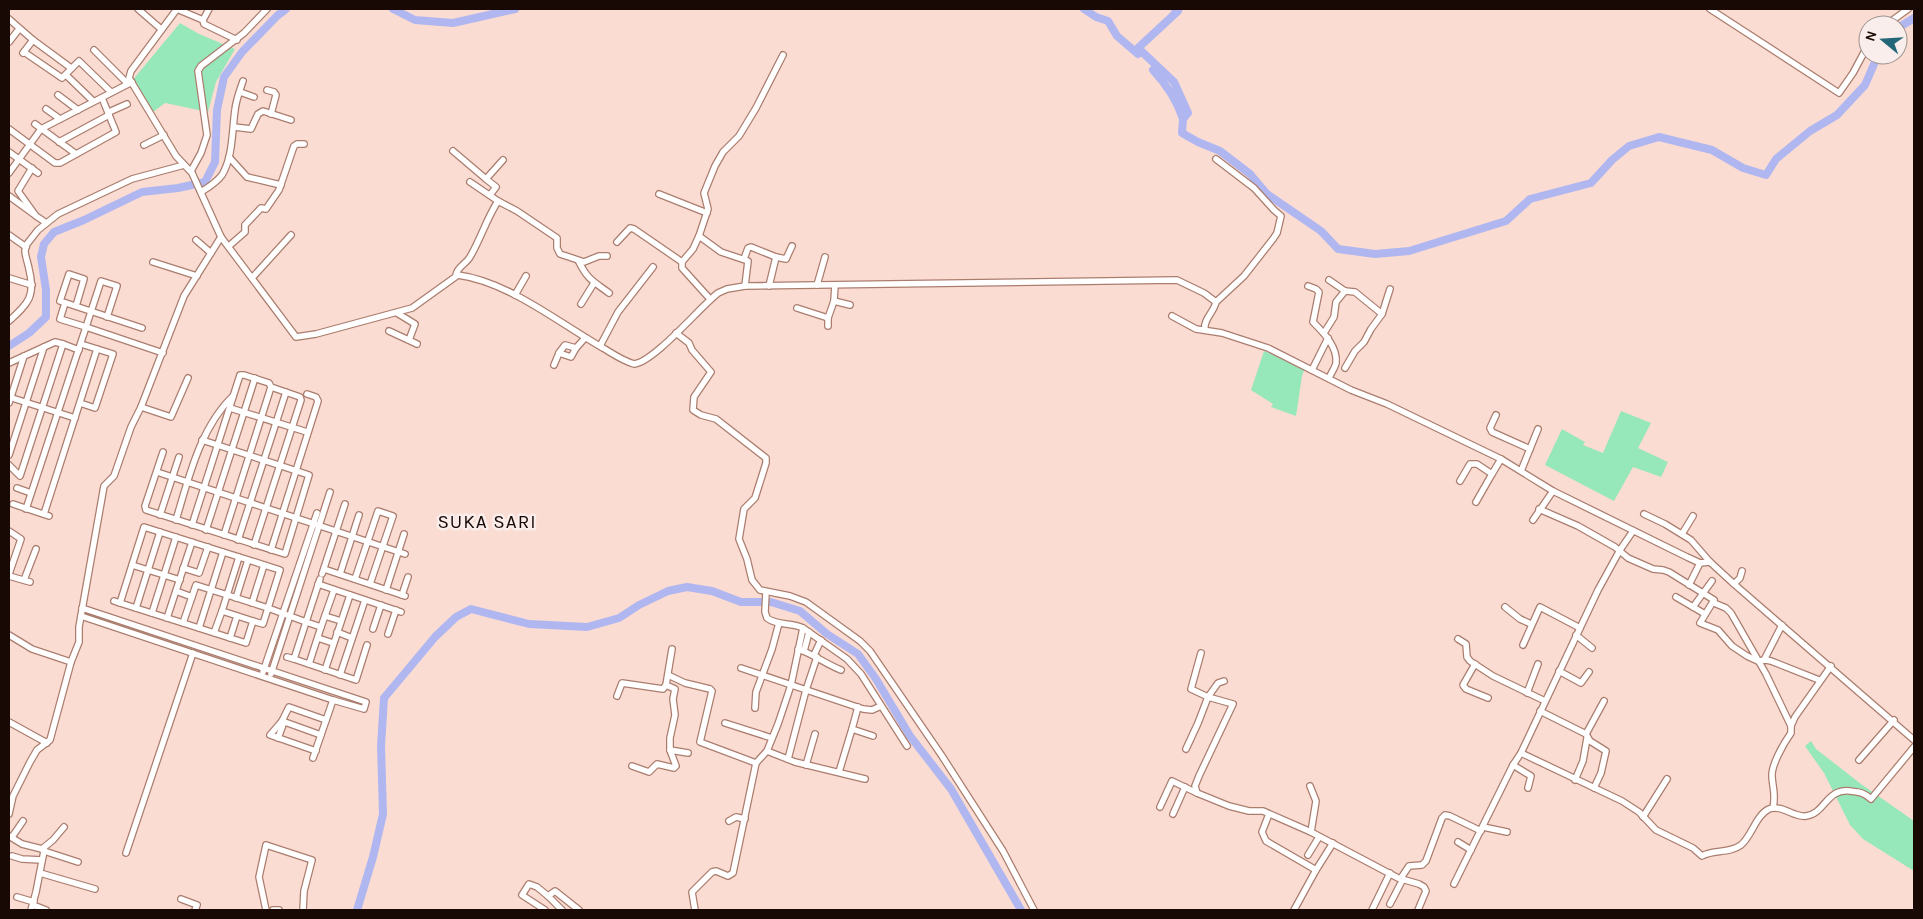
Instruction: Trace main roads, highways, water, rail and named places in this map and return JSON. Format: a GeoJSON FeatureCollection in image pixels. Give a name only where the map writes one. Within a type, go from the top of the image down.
{"type":"FeatureCollection","features":[{"type":"Feature","properties":{"kind":"waterway"},"geometry":{"type":"LineString","coordinates":[[9,346],[29,333],[46,317],[46,290],[41,257],[44,244],[54,232],[142,192],[178,188],[205,182],[215,162],[217,110],[224,77],[242,52],[286,9]]}},
{"type":"Feature","properties":{"kind":"waterway"},"geometry":{"type":"LineString","coordinates":[[393,9],[415,20],[453,23],[515,9]]}},
{"type":"Feature","properties":{"kind":"waterway"},"geometry":{"type":"LineString","coordinates":[[1084,9],[1096,17],[1108,21],[1117,36],[1138,54]]}},
{"type":"Feature","properties":{"kind":"waterway"},"geometry":{"type":"LineString","coordinates":[[1175,9],[1178,11],[1138,48],[1174,82],[1188,113],[1183,119],[1182,133],[1220,151],[1250,174],[1267,194],[1321,231],[1338,249],[1375,254],[1409,251],[1506,221],[1530,199],[1591,183],[1612,160],[1629,146],[1659,137],[1712,150],[1743,168],[1766,175],[1776,159],[1810,131],[1837,115],[1865,85],[1874,65]]}},
{"type":"Feature","properties":{"kind":"waterway"},"geometry":{"type":"LineString","coordinates":[[1908,22],[1914,18]]}},
{"type":"Feature","properties":{"kind":"waterway"},"geometry":{"type":"LineString","coordinates":[[1153,70],[1171,93],[1183,119]]}},
{"type":"Feature","properties":{"kind":"waterway"},"geometry":{"type":"LineString","coordinates":[[357,910],[373,857],[383,814],[381,746],[384,698],[435,637],[456,617],[471,609],[529,624],[587,627],[619,618],[639,605],[668,591],[687,587],[712,591],[741,602],[771,602],[800,611],[827,634],[858,654],[876,679],[910,736],[951,789],[1021,910]]}},
{"type":"Feature","properties":{"kind":"district","name":"SUKA SARI"},"geometry":{"type":"Point","coordinates":[487,522]}}]}
